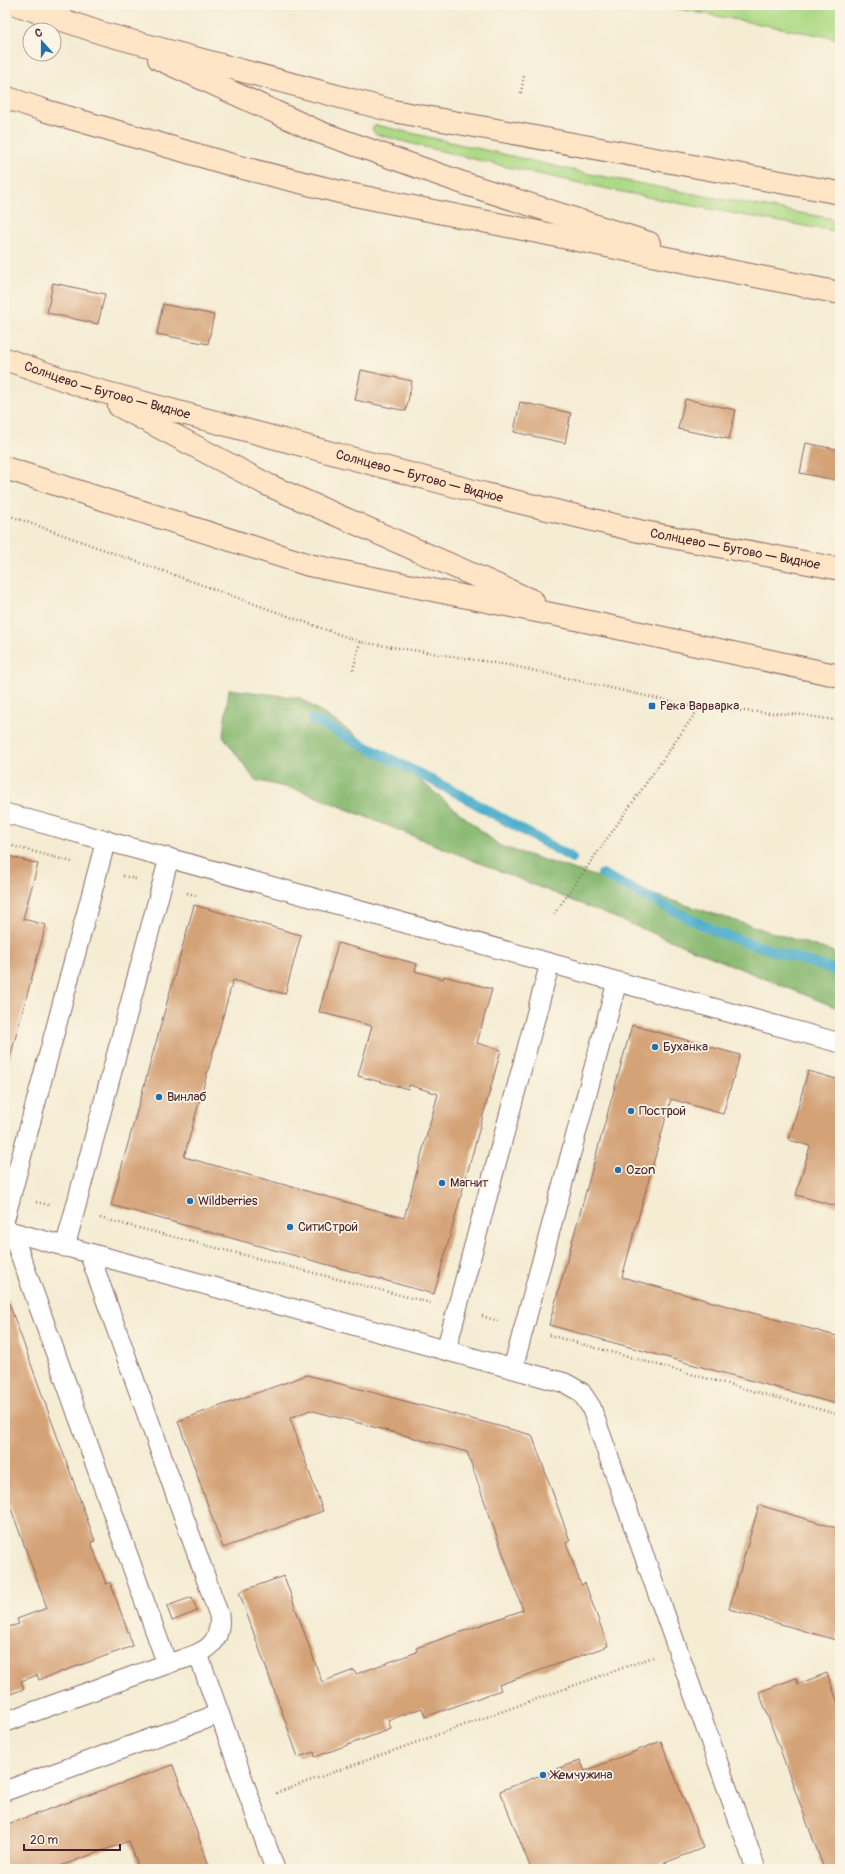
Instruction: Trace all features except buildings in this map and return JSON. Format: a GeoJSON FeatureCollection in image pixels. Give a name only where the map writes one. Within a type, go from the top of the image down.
{"type":"FeatureCollection","features":[{"type":"Feature","properties":{"kind":"main road"},"geometry":{"type":"LineString","coordinates":[[18,5],[101,32],[393,111],[840,193]]}},
{"type":"Feature","properties":{"kind":"main road"},"geometry":{"type":"LineString","coordinates":[[101,32],[319,132],[466,184],[743,273]]}},
{"type":"Feature","properties":{"kind":"main road"},"geometry":{"type":"LineString","coordinates":[[5,97],[239,167],[344,193],[840,293]]}},
{"type":"Feature","properties":{"kind":"main road","name":"Солнцево — Бутово — Видное"},"geometry":{"type":"LineString","coordinates":[[5,359],[85,387],[493,496],[639,531],[840,569]]}},
{"type":"Feature","properties":{"kind":"main road"},"geometry":{"type":"LineString","coordinates":[[85,387],[268,485],[570,618]]}},
{"type":"Feature","properties":{"kind":"main road"},"geometry":{"type":"LineString","coordinates":[[5,468],[309,565],[570,618],[840,676]]}},
{"type":"Feature","properties":{"kind":"lane"},"geometry":{"type":"LineString","coordinates":[[5,813],[840,1043]]}},
{"type":"Feature","properties":{"kind":"lane"},"geometry":{"type":"LineString","coordinates":[[106,840],[11,1196],[8,1227],[167,1664]]}},
{"type":"Feature","properties":{"kind":"lane"},"geometry":{"type":"LineString","coordinates":[[65,1246],[170,858]]}},
{"type":"Feature","properties":{"kind":"lane"},"geometry":{"type":"LineString","coordinates":[[446,1350],[550,963]]}},
{"type":"Feature","properties":{"kind":"lane"},"geometry":{"type":"LineString","coordinates":[[513,1368],[617,982]]}},
{"type":"Feature","properties":{"kind":"lane"},"geometry":{"type":"LineString","coordinates":[[8,1227],[89,1253],[565,1382],[581,1392],[591,1407],[756,1869]]}},
{"type":"Feature","properties":{"kind":"lane"},"geometry":{"type":"LineString","coordinates":[[5,1722],[198,1654],[208,1648],[217,1637],[219,1630],[219,1615],[89,1253]]}},
{"type":"Feature","properties":{"kind":"lane"},"geometry":{"type":"LineString","coordinates":[[198,1654],[275,1869]]}},
{"type":"Feature","properties":{"kind":"lane"},"geometry":{"type":"LineString","coordinates":[[5,1791],[219,1714]]}},
{"type":"Feature","properties":{"kind":"path"},"geometry":{"type":"LineString","coordinates":[[521,93],[524,75]]}},
{"type":"Feature","properties":{"kind":"path"},"geometry":{"type":"LineString","coordinates":[[5,514],[360,642],[509,665],[699,708],[803,715],[840,721]]}},
{"type":"Feature","properties":{"kind":"path"},"geometry":{"type":"LineString","coordinates":[[353,670],[360,642]]}},
{"type":"Feature","properties":{"kind":"path"},"geometry":{"type":"LineString","coordinates":[[554,914],[699,708]]}},
{"type":"Feature","properties":{"kind":"path"},"geometry":{"type":"LineString","coordinates":[[11,1196],[457,1310],[840,1415]]}},
{"type":"Feature","properties":{"kind":"path"},"geometry":{"type":"LineString","coordinates":[[251,1802],[677,1649]]}},
{"type":"Feature","properties":{"kind":"green space"},"geometry":{"type":"Polygon","coordinates":[[[657,5],[840,5],[840,41],[835,38],[657,5]]]}},
{"type":"Feature","properties":{"kind":"green space"},"geometry":{"type":"Polygon","coordinates":[[[376,125],[585,173],[840,220],[840,232],[606,189],[490,163],[375,134],[372,128],[376,125]]]}},
{"type":"Feature","properties":{"kind":"green space"},"geometry":{"type":"Polygon","coordinates":[[[229,689],[300,698],[406,769],[500,846],[840,954],[840,1009],[302,791],[255,780],[223,736],[229,689]]]}},
{"type":"Feature","properties":{"kind":"waterway"},"geometry":{"type":"LineString","coordinates":[[312,719],[457,793],[572,858]]}},
{"type":"Feature","properties":{"kind":"waterway"},"geometry":{"type":"LineString","coordinates":[[602,874],[718,933],[840,972]]}},
{"type":"Feature","properties":{"kind":"place","name":"Река Варварка"},"geometry":{"type":"Point","coordinates":[652,706]}},
{"type":"Feature","properties":{"kind":"place","name":"Буханка"},"geometry":{"type":"Point","coordinates":[655,1047]}},
{"type":"Feature","properties":{"kind":"place","name":"Винлаб"},"geometry":{"type":"Point","coordinates":[159,1097]}},
{"type":"Feature","properties":{"kind":"place","name":"Построй"},"geometry":{"type":"Point","coordinates":[631,1111]}},
{"type":"Feature","properties":{"kind":"place","name":"Ozon"},"geometry":{"type":"Point","coordinates":[618,1170]}},
{"type":"Feature","properties":{"kind":"place","name":"Магнит"},"geometry":{"type":"Point","coordinates":[442,1183]}},
{"type":"Feature","properties":{"kind":"place","name":"Wildberries"},"geometry":{"type":"Point","coordinates":[190,1201]}},
{"type":"Feature","properties":{"kind":"place","name":"СитиСтрой"},"geometry":{"type":"Point","coordinates":[290,1227]}},
{"type":"Feature","properties":{"kind":"place","name":"Жемчужина"},"geometry":{"type":"Point","coordinates":[543,1775]}}]}
